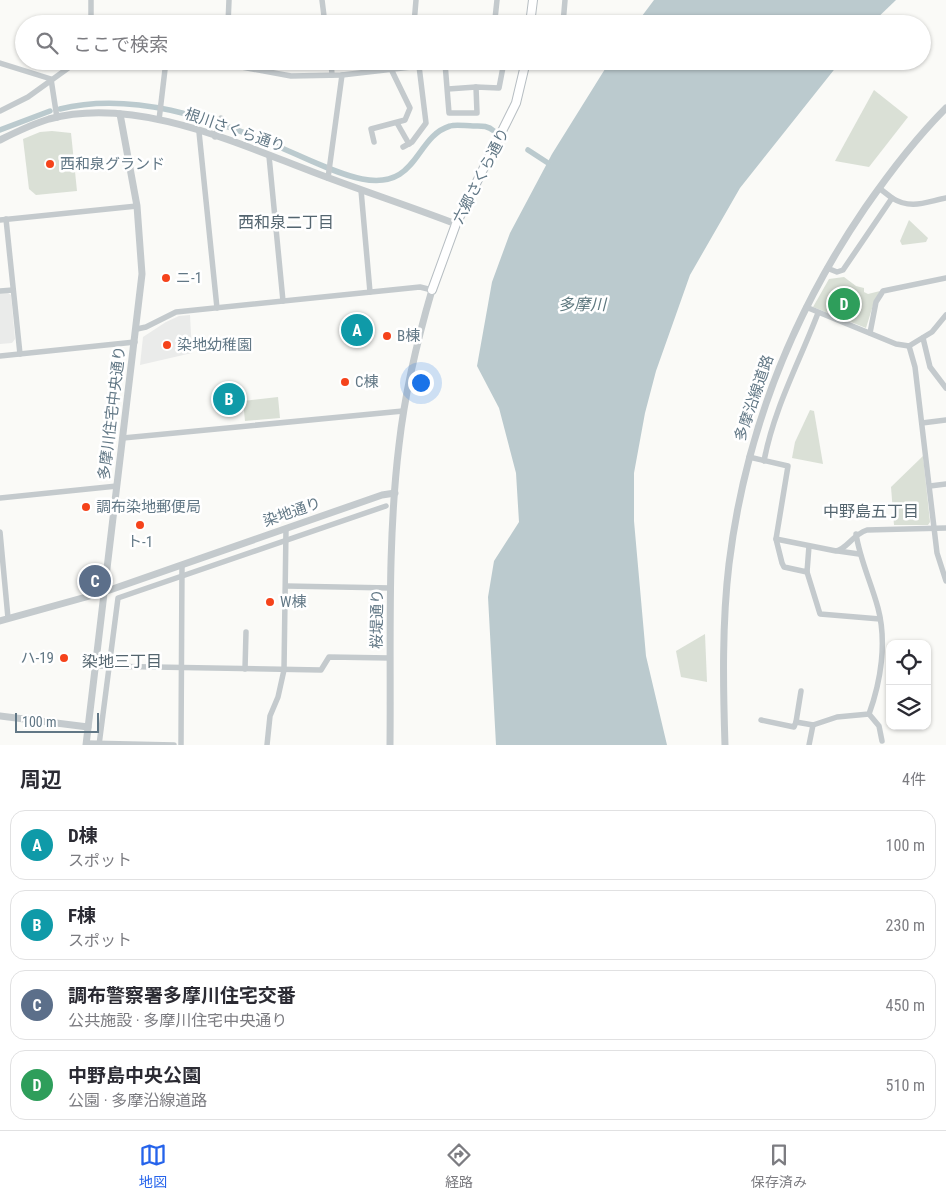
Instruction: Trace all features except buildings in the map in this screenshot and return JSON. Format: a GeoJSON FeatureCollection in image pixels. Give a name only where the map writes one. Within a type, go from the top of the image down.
{"type":"FeatureCollection","features":[{"type":"Feature","properties":{"kind":"main road"},"geometry":{"type":"LineString","coordinates":[[531,15],[533,0]]}},
{"type":"Feature","properties":{"kind":"main road","name":"六郷さくら通り"},"geometry":{"type":"LineString","coordinates":[[432,290],[456,224],[516,103],[524,70]]}},
{"type":"Feature","properties":{"kind":"street"},"geometry":{"type":"LineString","coordinates":[[91,0],[91,15]]}},
{"type":"Feature","properties":{"kind":"street"},"geometry":{"type":"LineString","coordinates":[[228,15],[229,0]]}},
{"type":"Feature","properties":{"kind":"street"},"geometry":{"type":"LineString","coordinates":[[322,0],[324,15]]}},
{"type":"Feature","properties":{"kind":"street"},"geometry":{"type":"LineString","coordinates":[[414,15],[414,1],[416,0]]}},
{"type":"Feature","properties":{"kind":"street"},"geometry":{"type":"LineString","coordinates":[[495,15],[497,0]]}},
{"type":"Feature","properties":{"kind":"street"},"geometry":{"type":"LineString","coordinates":[[564,15],[565,0]]}},
{"type":"Feature","properties":{"kind":"street"},"geometry":{"type":"LineString","coordinates":[[0,63],[15,68]]}},
{"type":"Feature","properties":{"kind":"street"},"geometry":{"type":"LineString","coordinates":[[22,70],[51,79]]}},
{"type":"Feature","properties":{"kind":"street"},"geometry":{"type":"LineString","coordinates":[[0,111],[28,97],[66,70]]}},
{"type":"Feature","properties":{"kind":"street"},"geometry":{"type":"LineString","coordinates":[[159,116],[165,70]]}},
{"type":"Feature","properties":{"kind":"street"},"geometry":{"type":"LineString","coordinates":[[261,70],[291,76],[342,75],[383,70]]}},
{"type":"Feature","properties":{"kind":"street"},"geometry":{"type":"LineString","coordinates":[[332,70],[332,75]]}},
{"type":"Feature","properties":{"kind":"street"},"geometry":{"type":"LineString","coordinates":[[374,142],[371,129],[398,123],[408,117],[410,108],[391,70]]}},
{"type":"Feature","properties":{"kind":"street"},"geometry":{"type":"LineString","coordinates":[[398,123],[406,145],[426,123],[417,70]]}},
{"type":"Feature","properties":{"kind":"street"},"geometry":{"type":"LineString","coordinates":[[446,70],[449,113],[477,113],[476,87]]}},
{"type":"Feature","properties":{"kind":"street"},"geometry":{"type":"LineString","coordinates":[[448,89],[499,88],[502,70]]}},
{"type":"Feature","properties":{"kind":"street"},"geometry":{"type":"LineString","coordinates":[[329,175],[342,75]]}},
{"type":"Feature","properties":{"kind":"street"},"geometry":{"type":"LineString","coordinates":[[51,79],[57,118]]}},
{"type":"Feature","properties":{"kind":"street","name":"多摩沿線道路"},"geometry":{"type":"LineString","coordinates":[[725,745],[724,690],[729,564],[738,507],[749,458],[777,369],[806,307],[827,268],[879,188],[927,127],[946,108]]}},
{"type":"Feature","properties":{"kind":"street","name":"根川さくら通り"},"geometry":{"type":"LineString","coordinates":[[0,140],[32,125],[57,118],[120,114],[159,116],[199,132],[329,175],[361,190],[456,224]]}},
{"type":"Feature","properties":{"kind":"street","name":"多摩川住宅中央通り"},"geometry":{"type":"LineString","coordinates":[[86,744],[137,329],[142,254],[137,206],[120,114]]}},
{"type":"Feature","properties":{"kind":"street"},"geometry":{"type":"LineString","coordinates":[[215,137],[220,122]]}},
{"type":"Feature","properties":{"kind":"street"},"geometry":{"type":"LineString","coordinates":[[199,132],[217,308]]}},
{"type":"Feature","properties":{"kind":"street"},"geometry":{"type":"LineString","coordinates":[[269,156],[283,301]]}},
{"type":"Feature","properties":{"kind":"street"},"geometry":{"type":"LineString","coordinates":[[879,188],[903,205],[910,206],[946,198]]}},
{"type":"Feature","properties":{"kind":"street"},"geometry":{"type":"LineString","coordinates":[[361,190],[370,292]]}},
{"type":"Feature","properties":{"kind":"street"},"geometry":{"type":"LineString","coordinates":[[827,268],[837,272],[843,270],[892,198]]}},
{"type":"Feature","properties":{"kind":"street"},"geometry":{"type":"LineString","coordinates":[[20,354],[3,219],[137,206]]}},
{"type":"Feature","properties":{"kind":"street"},"geometry":{"type":"LineString","coordinates":[[870,333],[876,302],[883,291],[946,278]]}},
{"type":"Feature","properties":{"kind":"street"},"geometry":{"type":"LineString","coordinates":[[137,329],[146,327],[176,312],[420,287],[432,290],[417,342],[403,411],[395,493]]}},
{"type":"Feature","properties":{"kind":"street"},"geometry":{"type":"LineString","coordinates":[[0,291],[13,290]]}},
{"type":"Feature","properties":{"kind":"street"},"geometry":{"type":"LineString","coordinates":[[806,307],[896,344],[909,346],[935,329],[946,315]]}},
{"type":"Feature","properties":{"kind":"street"},"geometry":{"type":"LineString","coordinates":[[764,461],[776,414],[818,313]]}},
{"type":"Feature","properties":{"kind":"street"},"geometry":{"type":"LineString","coordinates":[[923,338],[930,367],[946,388]]}},
{"type":"Feature","properties":{"kind":"street"},"geometry":{"type":"LineString","coordinates":[[0,356],[135,342]]}},
{"type":"Feature","properties":{"kind":"street"},"geometry":{"type":"LineString","coordinates":[[909,346],[915,367],[937,554],[946,581]]}},
{"type":"Feature","properties":{"kind":"street"},"geometry":{"type":"LineString","coordinates":[[123,438],[403,411]]}},
{"type":"Feature","properties":{"kind":"street"},"geometry":{"type":"LineString","coordinates":[[922,423],[946,420]]}},
{"type":"Feature","properties":{"kind":"street"},"geometry":{"type":"LineString","coordinates":[[749,458],[788,466],[776,539],[784,566],[807,572]]}},
{"type":"Feature","properties":{"kind":"street"},"geometry":{"type":"LineString","coordinates":[[930,486],[946,484]]}},
{"type":"Feature","properties":{"kind":"street"},"geometry":{"type":"LineString","coordinates":[[0,498],[117,486]]}},
{"type":"Feature","properties":{"kind":"street","name":"染地通り"},"geometry":{"type":"LineString","coordinates":[[0,621],[104,592],[382,495],[395,493]]}},
{"type":"Feature","properties":{"kind":"street","name":"桜堤通り"},"geometry":{"type":"LineString","coordinates":[[390,745],[391,588],[395,493]]}},
{"type":"Feature","properties":{"kind":"street"},"geometry":{"type":"LineString","coordinates":[[99,744],[116,600],[386,506]]}},
{"type":"Feature","properties":{"kind":"street"},"geometry":{"type":"LineString","coordinates":[[836,551],[844,548],[856,534],[877,529],[946,528]]}},
{"type":"Feature","properties":{"kind":"street"},"geometry":{"type":"LineString","coordinates":[[267,745],[270,716],[278,697],[284,670],[286,529]]}},
{"type":"Feature","properties":{"kind":"street"},"geometry":{"type":"LineString","coordinates":[[0,532],[8,618]]}},
{"type":"Feature","properties":{"kind":"street"},"geometry":{"type":"LineString","coordinates":[[856,534],[859,554],[880,619],[882,659],[870,714],[879,726],[882,741]]}},
{"type":"Feature","properties":{"kind":"street"},"geometry":{"type":"LineString","coordinates":[[776,539],[859,554]]}},
{"type":"Feature","properties":{"kind":"street"},"geometry":{"type":"LineString","coordinates":[[809,546],[807,572],[820,614],[880,619]]}},
{"type":"Feature","properties":{"kind":"street"},"geometry":{"type":"LineString","coordinates":[[181,745],[184,575],[182,565]]}},
{"type":"Feature","properties":{"kind":"street"},"geometry":{"type":"LineString","coordinates":[[286,586],[391,588]]}},
{"type":"Feature","properties":{"kind":"street"},"geometry":{"type":"LineString","coordinates":[[245,669],[246,632]]}},
{"type":"Feature","properties":{"kind":"street"},"geometry":{"type":"LineString","coordinates":[[95,666],[321,670],[329,658],[390,658]]}},
{"type":"Feature","properties":{"kind":"street"},"geometry":{"type":"LineString","coordinates":[[761,720],[794,727],[801,691]]}},
{"type":"Feature","properties":{"kind":"street"},"geometry":{"type":"LineString","coordinates":[[796,722],[813,725],[837,717],[870,714]]}},
{"type":"Feature","properties":{"kind":"street"},"geometry":{"type":"LineString","coordinates":[[0,716],[88,727]]}},
{"type":"Feature","properties":{"kind":"street"},"geometry":{"type":"LineString","coordinates":[[809,745],[813,725]]}},
{"type":"Feature","properties":{"kind":"street"},"geometry":{"type":"LineString","coordinates":[[86,744],[174,745]]}},
{"type":"Feature","properties":{"kind":"shaded area"},"geometry":{"type":"Polygon","coordinates":[[[874,90],[908,117],[869,167],[835,161],[874,90]]]}},
{"type":"Feature","properties":{"kind":"shaded area","name":"西和泉グランド"},"geometry":{"type":"Polygon","coordinates":[[[40,132],[71,133],[77,191],[36,195],[29,189],[23,139],[40,132]]]}},
{"type":"Feature","properties":{"kind":"shaded area"},"geometry":{"type":"Polygon","coordinates":[[[909,220],[928,238],[926,242],[902,245],[900,241],[909,220]]]}},
{"type":"Feature","properties":{"kind":"shaded area"},"geometry":{"type":"Polygon","coordinates":[[[844,277],[856,286],[864,288],[864,292],[868,294],[880,291],[874,302],[866,328],[813,307],[829,279],[844,277]]]}},
{"type":"Feature","properties":{"kind":"shaded area"},"geometry":{"type":"Polygon","coordinates":[[[0,293],[11,295],[15,339],[12,343],[0,344],[0,293]]]}},
{"type":"Feature","properties":{"kind":"shaded area","name":"染地幼稚園"},"geometry":{"type":"Polygon","coordinates":[[[190,315],[192,353],[140,365],[143,337],[166,322],[179,316],[190,315]]]}},
{"type":"Feature","properties":{"kind":"shaded area"},"geometry":{"type":"Polygon","coordinates":[[[278,397],[280,418],[245,421],[243,401],[278,397]]]}},
{"type":"Feature","properties":{"kind":"shaded area"},"geometry":{"type":"Polygon","coordinates":[[[810,410],[814,411],[823,464],[792,458],[795,442],[810,410]]]}},
{"type":"Feature","properties":{"kind":"shaded area"},"geometry":{"type":"Polygon","coordinates":[[[923,456],[930,522],[928,525],[894,525],[891,487],[923,456]]]}},
{"type":"Feature","properties":{"kind":"shaded area"},"geometry":{"type":"Polygon","coordinates":[[[705,634],[707,682],[681,677],[676,651],[705,634]]]}},
{"type":"Feature","properties":{"kind":"water"},"geometry":{"type":"Polygon","coordinates":[[[654,0],[896,0],[880,15],[643,15],[654,0]]]}},
{"type":"Feature","properties":{"kind":"water","name":"多摩川"},"geometry":{"type":"Polygon","coordinates":[[[604,70],[834,70],[740,188],[690,275],[656,371],[645,413],[634,473],[634,521],[646,656],[667,745],[496,745],[488,597],[494,561],[519,522],[516,473],[499,408],[477,366],[492,282],[510,233],[552,154],[604,70]]]}},
{"type":"Feature","properties":{"kind":"waterway"},"geometry":{"type":"LineString","coordinates":[[60,109],[87,104],[115,103],[171,110],[226,126],[352,177],[381,180],[395,177],[405,170],[429,140],[438,132],[450,126],[484,126],[494,131]]}},
{"type":"Feature","properties":{"kind":"waterway"},"geometry":{"type":"LineString","coordinates":[[0,130],[50,111]]}},
{"type":"Feature","properties":{"kind":"waterway"},"geometry":{"type":"LineString","coordinates":[[528,150],[548,163]]}},
{"type":"Feature","properties":{"kind":"place","name":"西和泉グランド"},"geometry":{"type":"Point","coordinates":[50,164]}},
{"type":"Feature","properties":{"kind":"place","name":"ニ-1"},"geometry":{"type":"Point","coordinates":[166,278]}},
{"type":"Feature","properties":{"kind":"place","name":"中野島中央公園"},"geometry":{"type":"Point","coordinates":[844,304]}},
{"type":"Feature","properties":{"kind":"place","name":"D棟"},"geometry":{"type":"Point","coordinates":[357,330]}},
{"type":"Feature","properties":{"kind":"place","name":"B棟"},"geometry":{"type":"Point","coordinates":[387,336]}},
{"type":"Feature","properties":{"kind":"place","name":"染地幼稚園"},"geometry":{"type":"Point","coordinates":[167,345]}},
{"type":"Feature","properties":{"kind":"place","name":"C棟"},"geometry":{"type":"Point","coordinates":[345,382]}},
{"type":"Feature","properties":{"kind":"place","name":"F棟"},"geometry":{"type":"Point","coordinates":[229,399]}},
{"type":"Feature","properties":{"kind":"place","name":"調布染地郵便局"},"geometry":{"type":"Point","coordinates":[86,507]}},
{"type":"Feature","properties":{"kind":"place","name":"ト-1"},"geometry":{"type":"Point","coordinates":[140,525]}},
{"type":"Feature","properties":{"kind":"place","name":"調布警察署多摩川住宅交番"},"geometry":{"type":"Point","coordinates":[95,581]}},
{"type":"Feature","properties":{"kind":"place","name":"W棟"},"geometry":{"type":"Point","coordinates":[270,602]}},
{"type":"Feature","properties":{"kind":"place","name":"ハ-19"},"geometry":{"type":"Point","coordinates":[64,658]}},
{"type":"Feature","properties":{"kind":"district","name":"西和泉二丁目"},"geometry":{"type":"Point","coordinates":[286,222]}},
{"type":"Feature","properties":{"kind":"district","name":"中野島五丁目"},"geometry":{"type":"Point","coordinates":[871,511]}},
{"type":"Feature","properties":{"kind":"district","name":"染地三丁目"},"geometry":{"type":"Point","coordinates":[122,661]}}]}
